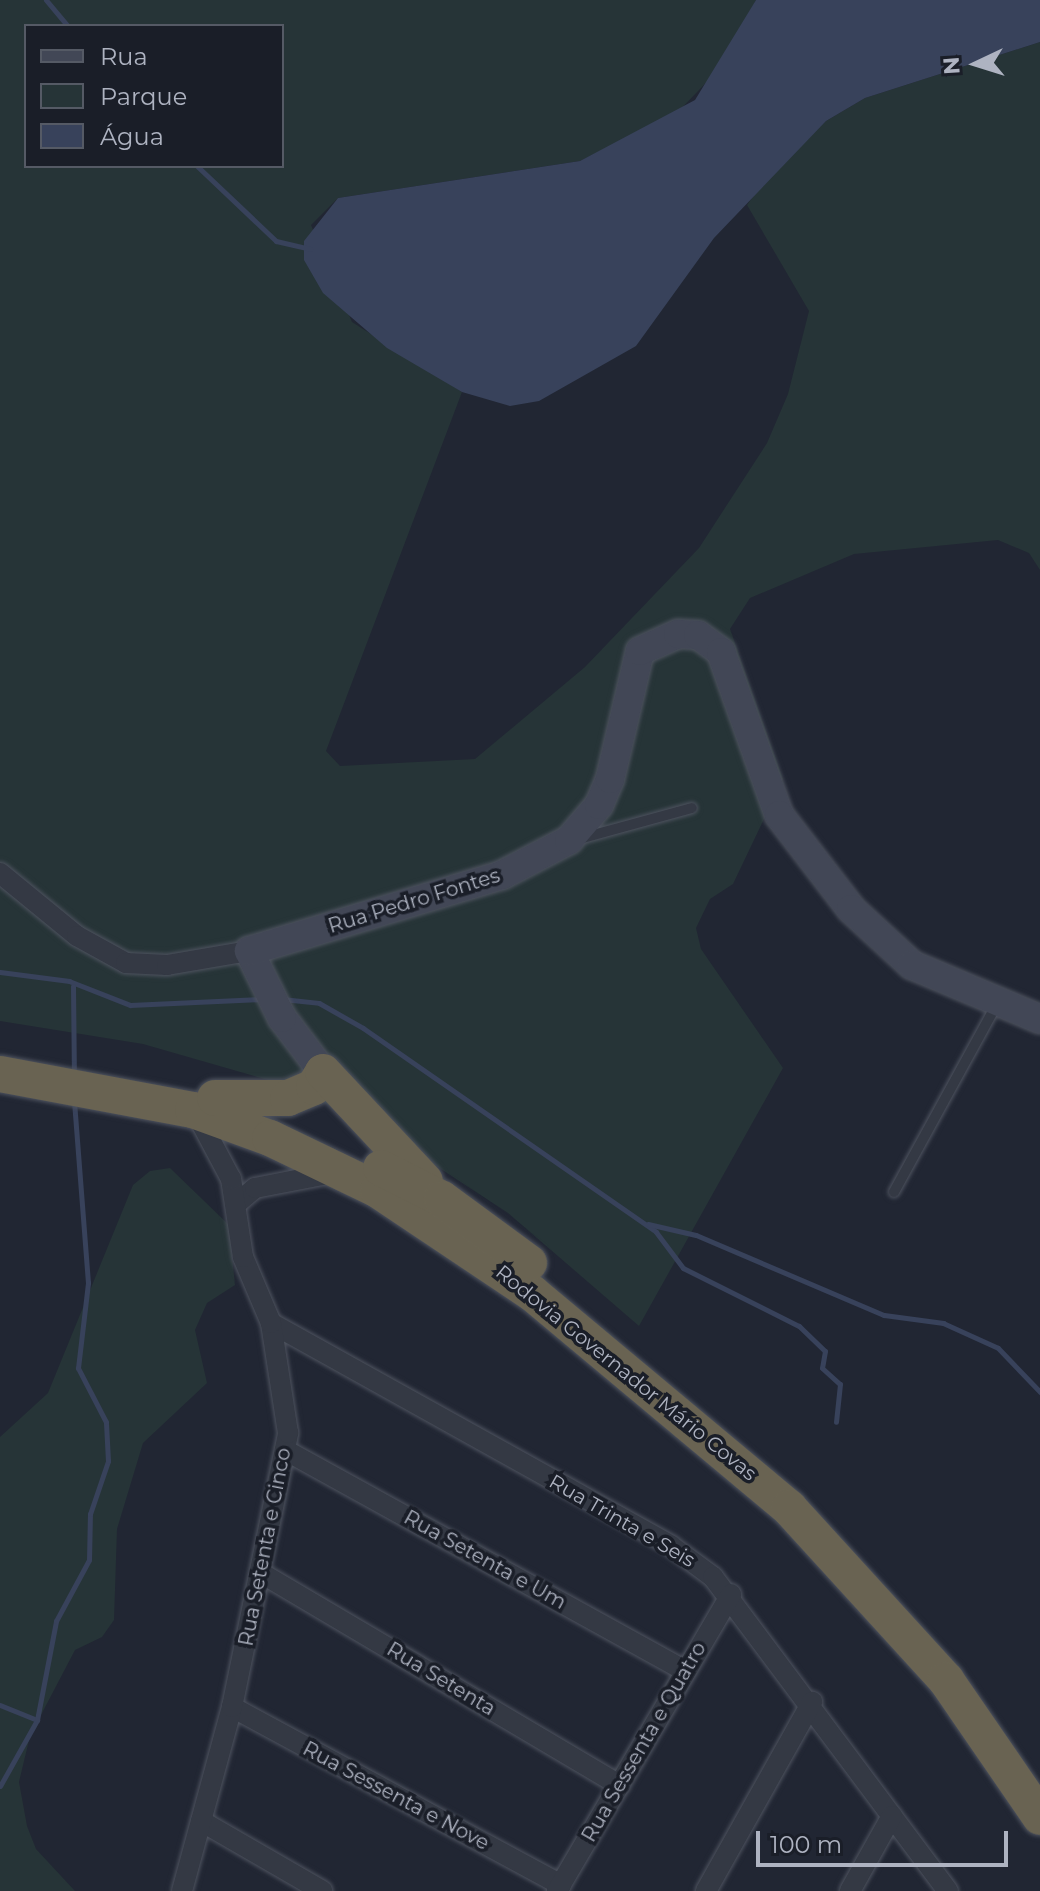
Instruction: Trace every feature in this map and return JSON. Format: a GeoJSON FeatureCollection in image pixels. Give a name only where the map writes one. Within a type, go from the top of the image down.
{"type":"FeatureCollection","features":[{"type":"Feature","properties":{"kind":"highway","name":"Rodovia Governador Mário Covas"},"geometry":{"type":"LineString","coordinates":[[0,1054],[204,1104],[348,1151],[442,1199],[649,1358],[907,1600],[996,1709],[1040,1779]]}},
{"type":"Feature","properties":{"kind":"highway"},"geometry":{"type":"LineString","coordinates":[[204,1104],[288,1098],[314,1087],[323,1072],[442,1199]]}},
{"type":"Feature","properties":{"kind":"highway","name":"Rodovia Governador Mário Covas"},"geometry":{"type":"LineString","coordinates":[[0,1074],[204,1104],[341,1172],[532,1293],[789,1508],[946,1680],[1040,1817]]}},
{"type":"Feature","properties":{"kind":"street","name":"Rua Pedro Fontes"},"geometry":{"type":"LineString","coordinates":[[0,873],[77,936],[126,963],[167,965],[249,951],[502,875],[569,840],[599,805],[610,779],[640,651],[658,637],[698,635],[729,667],[779,815],[800,848],[912,965],[997,1004],[1040,1019]]}},
{"type":"Feature","properties":{"kind":"street"},"geometry":{"type":"LineString","coordinates":[[249,951],[292,1034],[323,1072]]}},
{"type":"Feature","properties":{"kind":"street","name":"Rua Setenta e Cinco"},"geometry":{"type":"LineString","coordinates":[[182,1891],[232,1707],[285,1450],[287,1415],[271,1323],[243,1257],[236,1204],[204,1104]]}},
{"type":"Feature","properties":{"kind":"street"},"geometry":{"type":"LineString","coordinates":[[236,1204],[267,1185],[341,1172]]}},
{"type":"Feature","properties":{"kind":"street","name":"Rua Trinta e Seis"},"geometry":{"type":"LineString","coordinates":[[271,1323],[671,1546],[731,1594],[948,1891]]}},
{"type":"Feature","properties":{"kind":"street","name":"Rua Setenta e Um"},"geometry":{"type":"LineString","coordinates":[[285,1450],[685,1671]]}},
{"type":"Feature","properties":{"kind":"street","name":"Rua Setenta"},"geometry":{"type":"LineString","coordinates":[[261,1573],[620,1785]]}},
{"type":"Feature","properties":{"kind":"street","name":"Rua Sessenta e Quatro"},"geometry":{"type":"LineString","coordinates":[[559,1888],[731,1594]]}},
{"type":"Feature","properties":{"kind":"street"},"geometry":{"type":"LineString","coordinates":[[706,1891],[812,1702]]}},
{"type":"Feature","properties":{"kind":"street","name":"Rua Sessenta e Nove"},"geometry":{"type":"LineString","coordinates":[[232,1707],[559,1888]]}},
{"type":"Feature","properties":{"kind":"street"},"geometry":{"type":"LineString","coordinates":[[850,1891],[892,1816]]}},
{"type":"Feature","properties":{"kind":"street"},"geometry":{"type":"LineString","coordinates":[[201,1821],[322,1891]]}},
{"type":"Feature","properties":{"kind":"lane"},"geometry":{"type":"LineString","coordinates":[[569,840],[590,841],[692,808]]}},
{"type":"Feature","properties":{"kind":"lane"},"geometry":{"type":"LineString","coordinates":[[894,1192],[997,1004]]}},
{"type":"Feature","properties":{"kind":"green space"},"geometry":{"type":"Polygon","coordinates":[[[0,0],[756,0],[720,68],[677,113],[580,161],[338,198],[311,225],[352,322],[462,392],[326,751],[340,766],[475,759],[585,667],[699,548],[767,443],[788,394],[809,311],[747,205],[769,174],[826,121],[865,98],[1040,42],[1040,570],[1029,553],[998,540],[854,554],[750,598],[730,629],[783,779],[733,884],[710,899],[696,928],[701,949],[783,1068],[639,1326],[508,1213],[386,1133],[292,1087],[143,1044],[0,1021],[0,0]]]}},
{"type":"Feature","properties":{"kind":"green space"},"geometry":{"type":"Polygon","coordinates":[[[170,1168],[229,1225],[235,1285],[207,1303],[195,1330],[207,1383],[143,1443],[117,1529],[114,1620],[102,1637],[75,1650],[30,1736],[19,1782],[27,1826],[36,1849],[75,1891],[0,1891],[0,1437],[48,1393],[133,1185],[150,1171],[170,1168]]]}},
{"type":"Feature","properties":{"kind":"water"},"geometry":{"type":"Polygon","coordinates":[[[756,0],[1040,0],[1040,42],[865,98],[826,121],[714,238],[636,346],[539,401],[510,406],[462,392],[387,348],[323,293],[304,260],[304,241],[338,198],[580,161],[695,100],[756,0]]]}},
{"type":"Feature","properties":{"kind":"waterway"},"geometry":{"type":"LineString","coordinates":[[46,0],[66,24]]}},
{"type":"Feature","properties":{"kind":"waterway"},"geometry":{"type":"LineString","coordinates":[[199,168],[276,241],[310,249]]}},
{"type":"Feature","properties":{"kind":"waterway"},"geometry":{"type":"LineString","coordinates":[[0,972],[69,981],[130,1005],[264,999]]}},
{"type":"Feature","properties":{"kind":"waterway"},"geometry":{"type":"LineString","coordinates":[[73,986],[74,1075]]}},
{"type":"Feature","properties":{"kind":"waterway"},"geometry":{"type":"LineString","coordinates":[[282,999],[319,1003],[363,1028],[656,1232],[683,1268],[799,1326],[825,1351],[822,1368],[840,1384],[836,1422]]}},
{"type":"Feature","properties":{"kind":"waterway"},"geometry":{"type":"LineString","coordinates":[[0,1786],[37,1720],[56,1621],[89,1560],[90,1514],[108,1461],[106,1422],[78,1368],[88,1283],[74,1101]]}},
{"type":"Feature","properties":{"kind":"waterway"},"geometry":{"type":"LineString","coordinates":[[648,1224],[696,1235],[884,1315],[943,1323],[998,1348],[1040,1392]]}},
{"type":"Feature","properties":{"kind":"waterway"},"geometry":{"type":"LineString","coordinates":[[0,1705],[37,1720]]}}]}
